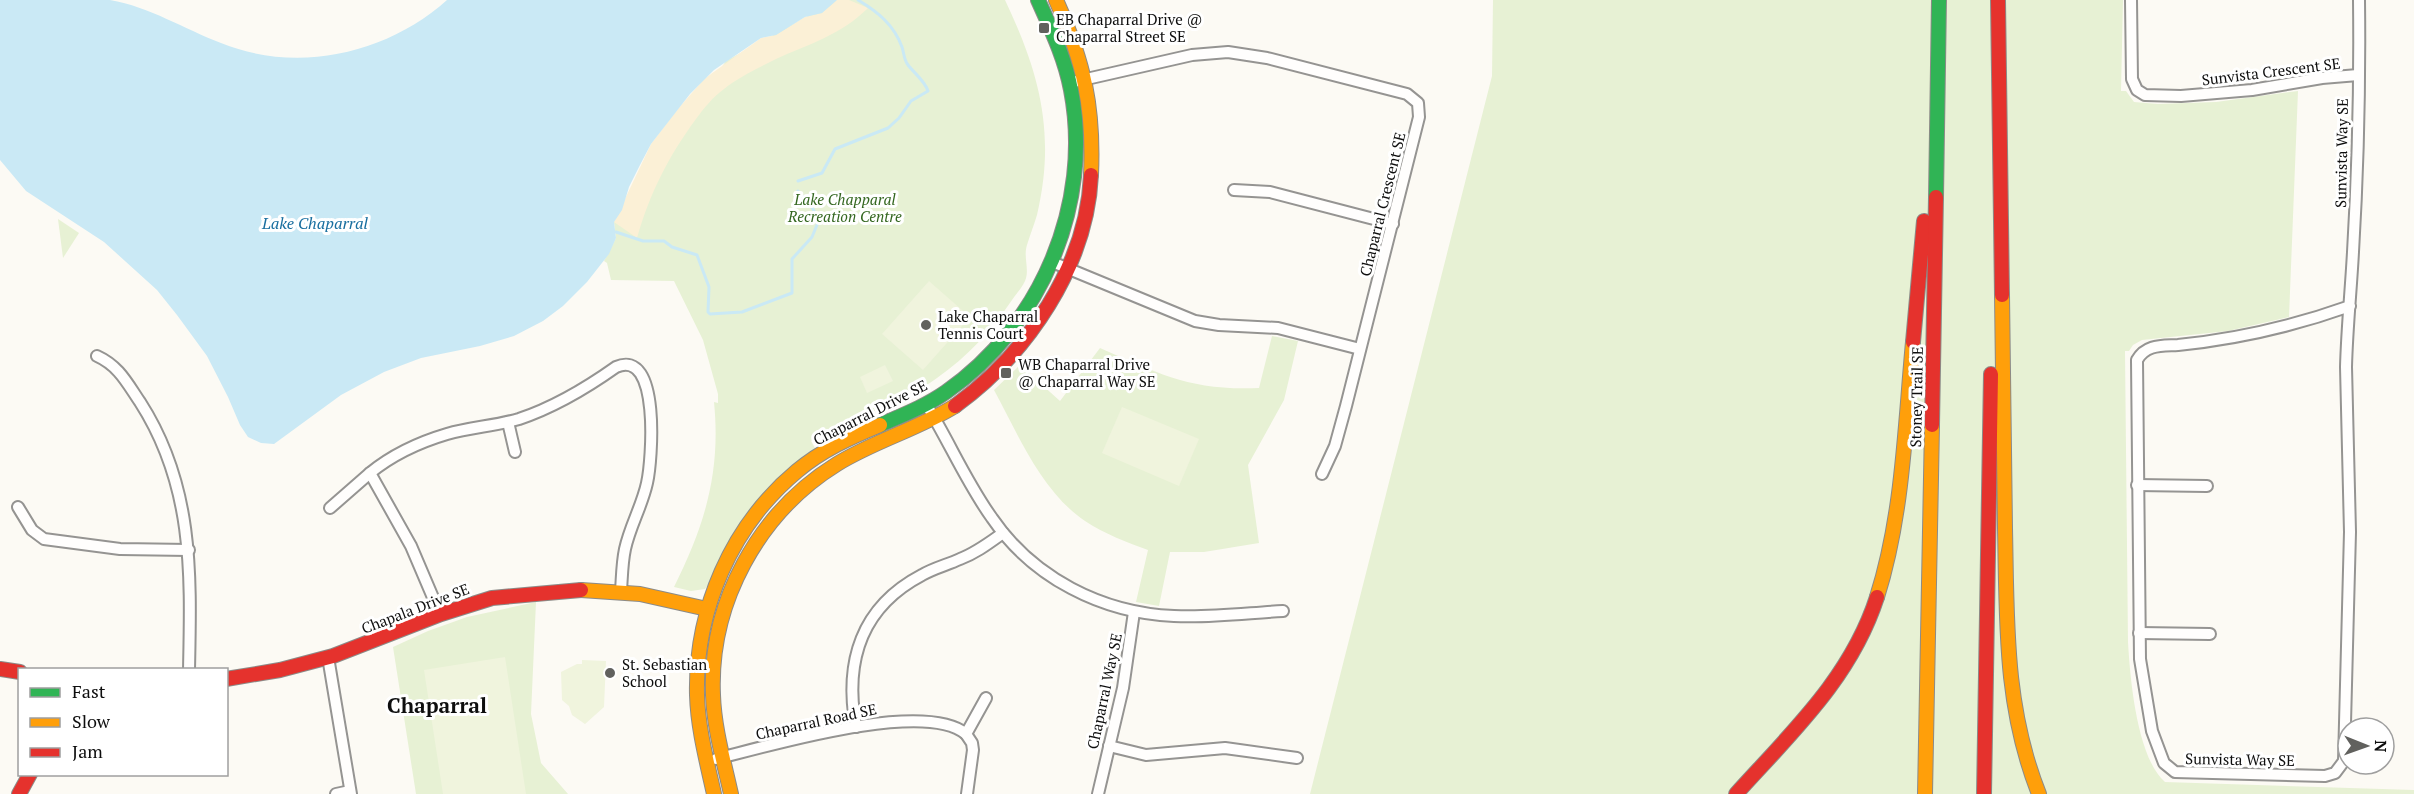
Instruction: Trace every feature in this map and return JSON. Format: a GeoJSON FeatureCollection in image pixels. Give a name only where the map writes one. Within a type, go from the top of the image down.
{"type":"FeatureCollection","features":[{"type":"Feature","properties":{"kind":"main road","name":"Chaparral Drive SE"},"geometry":{"type":"LineString","coordinates":[[714,794],[698,708],[696,680],[699,644],[707,609],[720,573],[735,543],[759,509],[781,486],[828,450],[926,404],[964,378],[1004,339],[1033,300],[1052,262],[1067,217],[1075,169],[1075,124],[1069,82],[1056,39],[1038,0]]}},
{"type":"Feature","properties":{"kind":"main road","name":"Chaparral Drive SE"},"geometry":{"type":"LineString","coordinates":[[731,794],[716,721],[713,679],[715,651],[723,614],[738,573],[752,547],[770,522],[801,490],[848,458],[935,418],[972,393],[1011,358],[1040,321],[1068,268],[1083,221],[1091,179],[1092,125],[1085,79],[1074,40],[1056,0]]}},
{"type":"Feature","properties":{"kind":"main road","name":"Stoney Trail SE"},"geometry":{"type":"LineString","coordinates":[[1925,794],[1939,0]]}},
{"type":"Feature","properties":{"kind":"main road"},"geometry":{"type":"LineString","coordinates":[[1984,794],[1998,0]]}},
{"type":"Feature","properties":{"kind":"main road"},"geometry":{"type":"LineString","coordinates":[[1998,0],[2007,647],[2016,722],[2039,794]]}},
{"type":"Feature","properties":{"kind":"main road"},"geometry":{"type":"LineString","coordinates":[[1736,794],[1794,733],[1829,690],[1846,665],[1869,620],[1885,575],[1899,503],[1939,53]]}},
{"type":"Feature","properties":{"kind":"main road","name":"Chapala Drive SE"},"geometry":{"type":"LineString","coordinates":[[228,679],[270,672],[328,657],[440,614],[490,598],[567,589],[621,591],[662,597],[707,609]]}},
{"type":"Feature","properties":{"kind":"main road"},"geometry":{"type":"LineString","coordinates":[[0,669],[18,672]]}},
{"type":"Feature","properties":{"kind":"main road"},"geometry":{"type":"LineString","coordinates":[[1722,794],[1829,690]]}},
{"type":"Feature","properties":{"kind":"main road"},"geometry":{"type":"LineString","coordinates":[[19,794],[29,776]]}},
{"type":"Feature","properties":{"kind":"street","name":"Sunvista Crescent SE"},"geometry":{"type":"LineString","coordinates":[[2131,0],[2132,80],[2137,90],[2145,95],[2181,96],[2229,93],[2330,77],[2358,75]]}},
{"type":"Feature","properties":{"kind":"street","name":"Sunvista Way SE"},"geometry":{"type":"LineString","coordinates":[[2350,306],[2250,335],[2149,348],[2144,351],[2136,364],[2139,633],[2147,706],[2161,757],[2170,769],[2182,773],[2325,776],[2335,773],[2342,766],[2345,756],[2349,543],[2346,367],[2350,306],[2356,194],[2359,0]]}},
{"type":"Feature","properties":{"kind":"street","name":"Chaparral Crescent SE"},"geometry":{"type":"LineString","coordinates":[[1069,82],[1192,55],[1228,52],[1267,58],[1407,94],[1415,99],[1420,112],[1393,224],[1335,446],[1322,474]]}},
{"type":"Feature","properties":{"kind":"street"},"geometry":{"type":"LineString","coordinates":[[1234,190],[1270,192],[1393,224]]}},
{"type":"Feature","properties":{"kind":"street"},"geometry":{"type":"LineString","coordinates":[[1052,262],[1204,323],[1278,328],[1360,349]]}},
{"type":"Feature","properties":{"kind":"street"},"geometry":{"type":"LineString","coordinates":[[97,356],[119,370],[156,431],[174,477],[189,550],[189,668]]}},
{"type":"Feature","properties":{"kind":"street"},"geometry":{"type":"LineString","coordinates":[[330,508],[389,459],[435,438],[508,422],[566,399],[618,366],[632,366],[641,374],[650,414],[651,459],[645,491],[625,547],[621,591]]}},
{"type":"Feature","properties":{"kind":"street"},"geometry":{"type":"LineString","coordinates":[[926,404],[980,500],[1003,533],[1030,560],[1067,586],[1095,600],[1134,612],[1188,616],[1283,611]]}},
{"type":"Feature","properties":{"kind":"street"},"geometry":{"type":"LineString","coordinates":[[508,422],[515,452]]}},
{"type":"Feature","properties":{"kind":"street"},"geometry":{"type":"LineString","coordinates":[[370,473],[411,546],[440,614]]}},
{"type":"Feature","properties":{"kind":"street"},"geometry":{"type":"LineString","coordinates":[[2137,485],[2207,486]]}},
{"type":"Feature","properties":{"kind":"street"},"geometry":{"type":"LineString","coordinates":[[18,507],[32,530],[44,539],[120,549],[189,550]]}},
{"type":"Feature","properties":{"kind":"street"},"geometry":{"type":"LineString","coordinates":[[856,727],[851,688],[854,662],[862,638],[879,608],[910,582],[972,554],[1003,533]]}},
{"type":"Feature","properties":{"kind":"street","name":"Chapala Drive SE"},"geometry":{"type":"LineString","coordinates":[[707,609],[723,614]]}},
{"type":"Feature","properties":{"kind":"street","name":"Chaparral Way SE"},"geometry":{"type":"LineString","coordinates":[[1098,794],[1125,680],[1134,612]]}},
{"type":"Feature","properties":{"kind":"street"},"geometry":{"type":"LineString","coordinates":[[2139,633],[2210,634]]}},
{"type":"Feature","properties":{"kind":"street"},"geometry":{"type":"LineString","coordinates":[[328,657],[351,792],[336,794]]}},
{"type":"Feature","properties":{"kind":"street"},"geometry":{"type":"LineString","coordinates":[[967,794],[973,750],[972,743],[966,734],[986,698]]}},
{"type":"Feature","properties":{"kind":"street","name":"Chaparral Road SE"},"geometry":{"type":"LineString","coordinates":[[707,762],[875,722],[910,720],[955,726],[966,734]]}},
{"type":"Feature","properties":{"kind":"street"},"geometry":{"type":"LineString","coordinates":[[1108,746],[1146,755],[1225,748],[1297,758]]}},
{"type":"Feature","properties":{"kind":"green space","name":"Lake Chapparal Recreation Centre"},"geometry":{"type":"Polygon","coordinates":[[[837,0],[1005,0],[1036,79],[1044,131],[1043,186],[1026,250],[1026,277],[1021,289],[987,332],[948,370],[907,396],[811,441],[816,450],[808,456],[705,589],[691,591],[674,587],[694,542],[708,497],[715,452],[714,402],[718,403],[718,394],[703,340],[674,281],[611,280],[607,263],[604,261],[616,238],[614,222],[726,61],[837,0]]]}},
{"type":"Feature","properties":{"kind":"green space"},"geometry":{"type":"Polygon","coordinates":[[[1493,0],[2123,0],[2121,91],[2126,91],[2134,102],[2158,104],[2216,102],[2298,91],[2289,317],[2228,331],[2142,340],[2133,345],[2129,351],[2125,351],[2128,642],[2133,696],[2148,755],[2155,771],[2165,782],[2414,790],[2414,794],[1310,794],[1492,76],[1493,0]]]}},
{"type":"Feature","properties":{"kind":"green space"},"geometry":{"type":"Polygon","coordinates":[[[58,219],[79,233],[63,258],[58,219]]]}},
{"type":"Feature","properties":{"kind":"green space","name":"Lake Chaparral Tennis Court"},"geometry":{"type":"Polygon","coordinates":[[[929,281],[970,317],[923,370],[882,334],[929,281]]]}},
{"type":"Feature","properties":{"kind":"green space"},"geometry":{"type":"Polygon","coordinates":[[[1272,336],[1298,341],[1284,400],[1248,465],[1259,543],[1204,552],[1170,552],[1159,606],[1136,602],[1148,550],[1100,530],[1069,509],[1032,461],[994,390],[1020,365],[1060,401],[1100,348],[1159,373],[1195,384],[1214,387],[1259,388],[1272,336]]]}},
{"type":"Feature","properties":{"kind":"green space"},"geometry":{"type":"Polygon","coordinates":[[[885,365],[893,381],[867,393],[860,377],[885,365]]]}},
{"type":"Feature","properties":{"kind":"green space"},"geometry":{"type":"Polygon","coordinates":[[[1122,407],[1199,439],[1179,486],[1102,453],[1122,407]]]}},
{"type":"Feature","properties":{"kind":"green space"},"geometry":{"type":"Polygon","coordinates":[[[536,602],[531,714],[541,763],[568,794],[416,794],[393,647],[467,617],[536,602]]]}},
{"type":"Feature","properties":{"kind":"green space"},"geometry":{"type":"Polygon","coordinates":[[[505,657],[526,794],[443,794],[424,670],[505,657]]]}},
{"type":"Feature","properties":{"kind":"green space"},"geometry":{"type":"Polygon","coordinates":[[[582,660],[606,661],[604,707],[585,724],[572,715],[569,706],[562,700],[561,672],[582,664],[582,660]]]}},
{"type":"Feature","properties":{"kind":"sand"},"geometry":{"type":"Polygon","coordinates":[[[837,0],[849,0],[868,8],[836,32],[756,69],[720,92],[699,115],[668,161],[637,238],[614,222],[651,144],[704,79],[761,38],[776,35],[805,17],[822,13],[837,0]]]}},
{"type":"Feature","properties":{"kind":"water","name":"Lake Chaparral"},"geometry":{"type":"Polygon","coordinates":[[[0,0],[110,0],[139,8],[221,43],[250,52],[280,57],[310,57],[369,46],[423,19],[447,0],[837,0],[822,13],[805,17],[776,35],[761,38],[714,70],[690,94],[651,144],[640,165],[629,187],[622,210],[614,222],[616,238],[609,254],[587,282],[563,306],[543,321],[514,336],[480,346],[421,358],[384,372],[341,395],[274,444],[261,443],[248,437],[207,356],[157,290],[104,242],[26,191],[0,160],[0,0]]]}},
{"type":"Feature","properties":{"kind":"waterway"},"geometry":{"type":"LineString","coordinates":[[798,181],[822,173],[835,149],[888,128],[899,118],[911,101],[928,91],[922,80],[907,63],[895,32],[879,14],[858,0]]}},
{"type":"Feature","properties":{"kind":"waterway"},"geometry":{"type":"LineString","coordinates":[[616,232],[643,241],[664,241],[672,247],[697,255],[709,287],[708,312],[710,314],[742,312],[792,293],[792,259],[812,237],[819,220],[798,191]]}},
{"type":"Feature","properties":{"kind":"traffic: fast"},"geometry":{"type":"LineString","coordinates":[[880,425],[938,397],[980,365],[1009,333],[1033,298],[1052,259],[1066,218],[1074,176],[1076,133],[1071,90],[1065,67],[1038,0]]}},
{"type":"Feature","properties":{"kind":"traffic: fast"},"geometry":{"type":"LineString","coordinates":[[1936,197],[1939,0]]}},
{"type":"Feature","properties":{"kind":"traffic: slow"},"geometry":{"type":"LineString","coordinates":[[1056,0],[1074,44],[1085,85],[1091,128],[1091,175]]}},
{"type":"Feature","properties":{"kind":"traffic: slow"},"geometry":{"type":"LineString","coordinates":[[2002,295],[2007,630],[2013,696],[2019,728],[2039,794]]}},
{"type":"Feature","properties":{"kind":"traffic: slow"},"geometry":{"type":"LineString","coordinates":[[1877,597],[1886,566],[1898,503],[1913,342]]}},
{"type":"Feature","properties":{"kind":"traffic: slow"},"geometry":{"type":"LineString","coordinates":[[731,794],[715,720],[714,661],[720,627],[730,594],[744,563],[762,534],[809,484],[851,456],[926,422],[955,406]]}},
{"type":"Feature","properties":{"kind":"traffic: slow"},"geometry":{"type":"LineString","coordinates":[[714,794],[699,720],[698,663],[702,632],[710,601],[722,572],[753,517],[797,471],[827,450],[880,425]]}},
{"type":"Feature","properties":{"kind":"traffic: slow"},"geometry":{"type":"LineString","coordinates":[[1925,794],[1932,425]]}},
{"type":"Feature","properties":{"kind":"traffic: slow"},"geometry":{"type":"LineString","coordinates":[[581,590],[640,594],[707,609]]}},
{"type":"Feature","properties":{"kind":"traffic: jam"},"geometry":{"type":"LineString","coordinates":[[1998,0],[2002,295]]}},
{"type":"Feature","properties":{"kind":"traffic: jam"},"geometry":{"type":"LineString","coordinates":[[955,406],[1006,361],[1029,334],[1048,305],[1065,274],[1078,242],[1087,209],[1091,175]]}},
{"type":"Feature","properties":{"kind":"traffic: jam"},"geometry":{"type":"LineString","coordinates":[[1932,425],[1936,197]]}},
{"type":"Feature","properties":{"kind":"traffic: jam"},"geometry":{"type":"LineString","coordinates":[[1913,342],[1924,221]]}},
{"type":"Feature","properties":{"kind":"traffic: jam"},"geometry":{"type":"LineString","coordinates":[[1984,794],[1991,374]]}},
{"type":"Feature","properties":{"kind":"traffic: jam"},"geometry":{"type":"LineString","coordinates":[[228,679],[280,670],[333,656],[441,614],[492,598],[581,590]]}},
{"type":"Feature","properties":{"kind":"traffic: jam"},"geometry":{"type":"LineString","coordinates":[[1736,794],[1798,726],[1835,679],[1866,626],[1877,597]]}},
{"type":"Feature","properties":{"kind":"traffic: jam"},"geometry":{"type":"LineString","coordinates":[[0,669],[18,672]]}},
{"type":"Feature","properties":{"kind":"traffic: jam"},"geometry":{"type":"LineString","coordinates":[[19,794],[29,776]]}},
{"type":"Feature","properties":{"kind":"place","name":"EB Chaparral Drive @ Chaparral Street SE"},"geometry":{"type":"Point","coordinates":[1044,28]}},
{"type":"Feature","properties":{"kind":"place","name":"Lake Chaparral Tennis Court"},"geometry":{"type":"Point","coordinates":[926,325]}},
{"type":"Feature","properties":{"kind":"place","name":"WB Chaparral Drive @ Chaparral Way SE"},"geometry":{"type":"Point","coordinates":[1006,373]}},
{"type":"Feature","properties":{"kind":"place","name":"St. Sebastian School"},"geometry":{"type":"Point","coordinates":[610,673]}},
{"type":"Feature","properties":{"kind":"district","name":"Chaparral"},"geometry":{"type":"Point","coordinates":[437,705]}}]}
